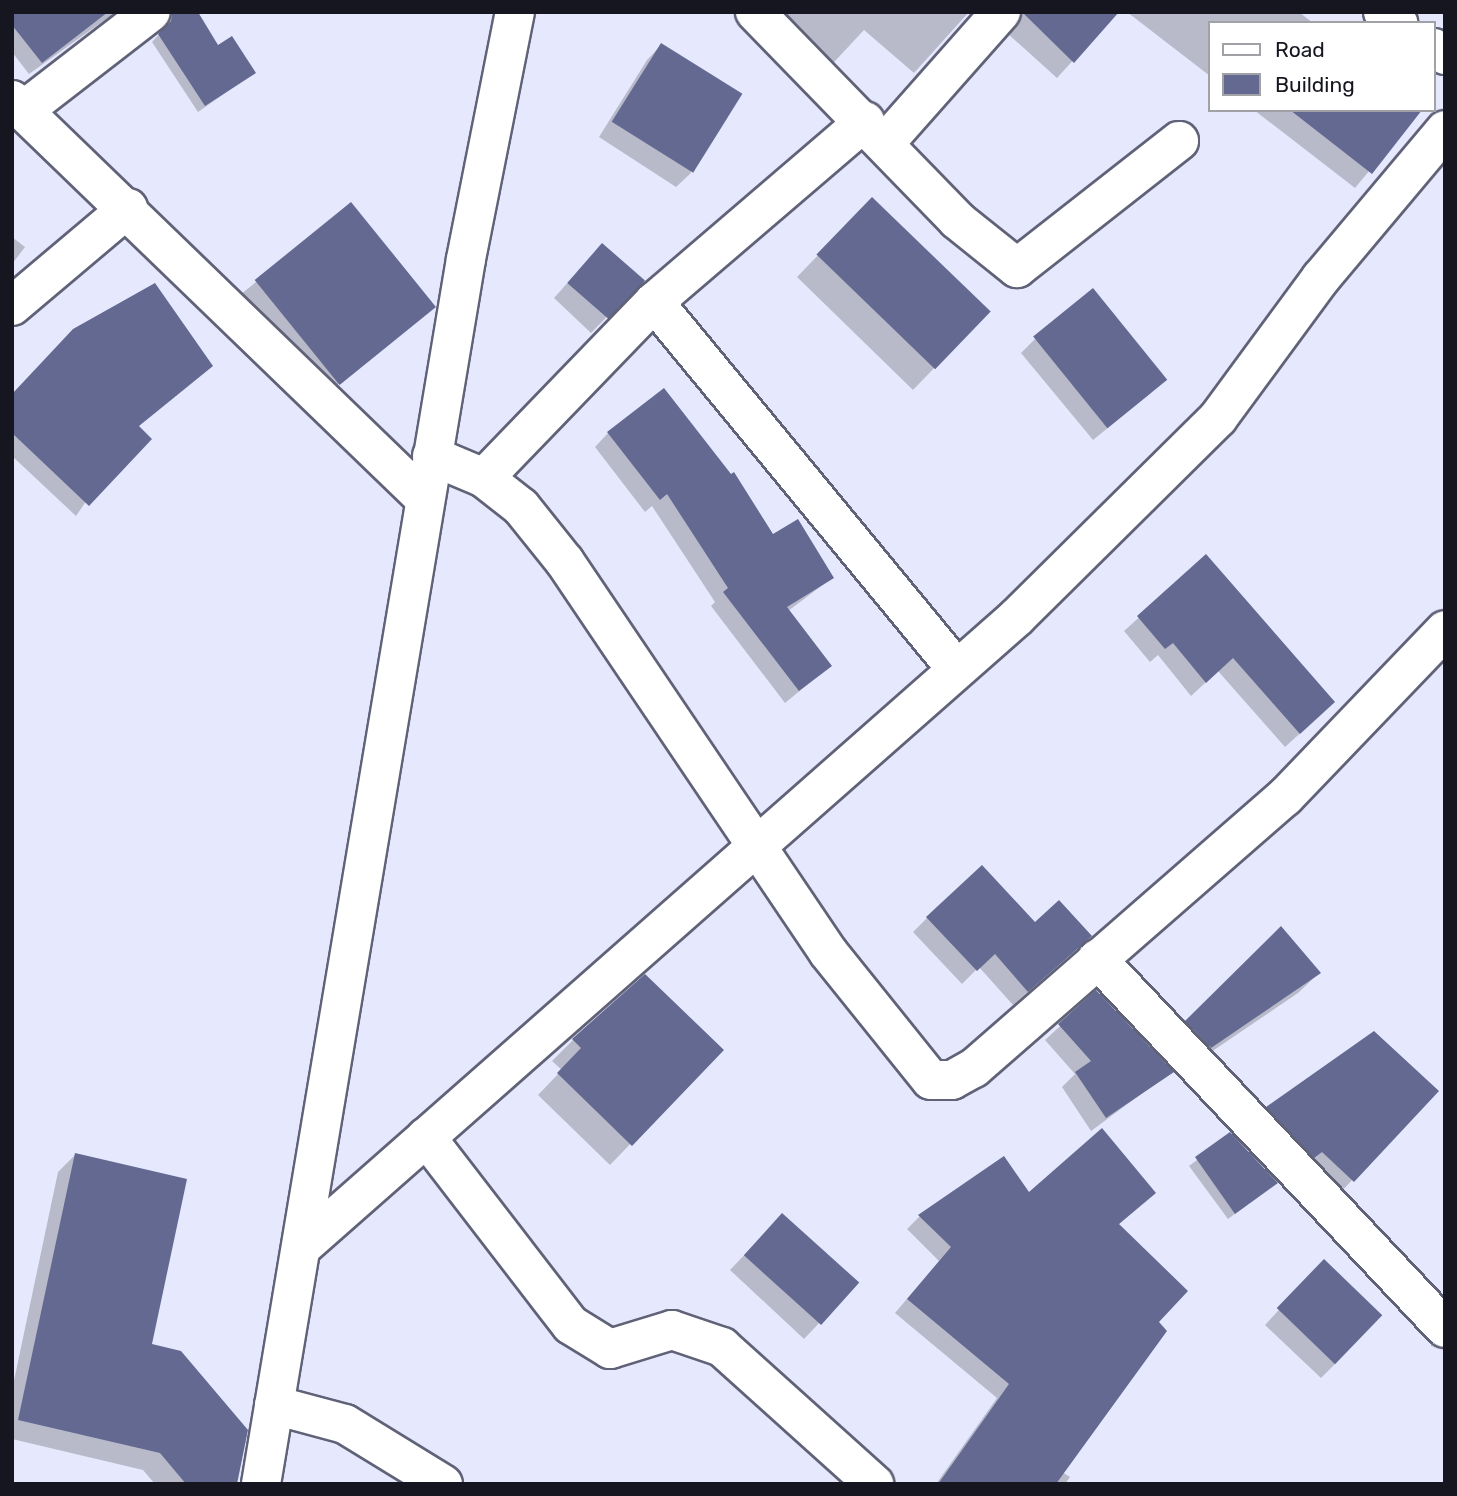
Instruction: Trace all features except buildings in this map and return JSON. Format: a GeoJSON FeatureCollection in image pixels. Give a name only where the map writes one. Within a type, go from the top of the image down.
{"type":"FeatureCollection","features":[{"type":"Feature","properties":{"kind":"street"},"geometry":{"type":"LineString","coordinates":[[151,12],[18,105],[128,208],[425,499]]}},
{"type":"Feature","properties":{"kind":"street"},"geometry":{"type":"LineString","coordinates":[[261,1484],[303,1246],[432,456],[514,12]]}},
{"type":"Feature","properties":{"kind":"street"},"geometry":{"type":"LineString","coordinates":[[755,12],[875,132],[957,220],[1017,268],[1179,141]]}},
{"type":"Feature","properties":{"kind":"street"},"geometry":{"type":"LineString","coordinates":[[484,478],[654,302],[875,132],[1001,12]]}},
{"type":"Feature","properties":{"kind":"street"},"geometry":{"type":"LineString","coordinates":[[303,1246],[755,844],[1017,617],[1218,418],[1321,278],[1445,130]]}},
{"type":"Feature","properties":{"kind":"street"},"geometry":{"type":"LineString","coordinates":[[12,306],[128,208]]}},
{"type":"Feature","properties":{"kind":"street"},"geometry":{"type":"LineString","coordinates":[[654,302],[957,669]]}},
{"type":"Feature","properties":{"kind":"street"},"geometry":{"type":"LineString","coordinates":[[432,456],[484,478],[521,507],[565,562],[828,952],[931,1080],[952,1080],[974,1068],[1284,797],[1445,630]]}},
{"type":"Feature","properties":{"kind":"street"},"geometry":{"type":"LineString","coordinates":[[1097,959],[1445,1328]]}},
{"type":"Feature","properties":{"kind":"street"},"geometry":{"type":"LineString","coordinates":[[426,1137],[570,1325],[610,1349],[672,1330],[722,1347],[874,1484]]}},
{"type":"Feature","properties":{"kind":"street"},"geometry":{"type":"LineString","coordinates":[[274,1405],[345,1424],[443,1484]]}}]}
